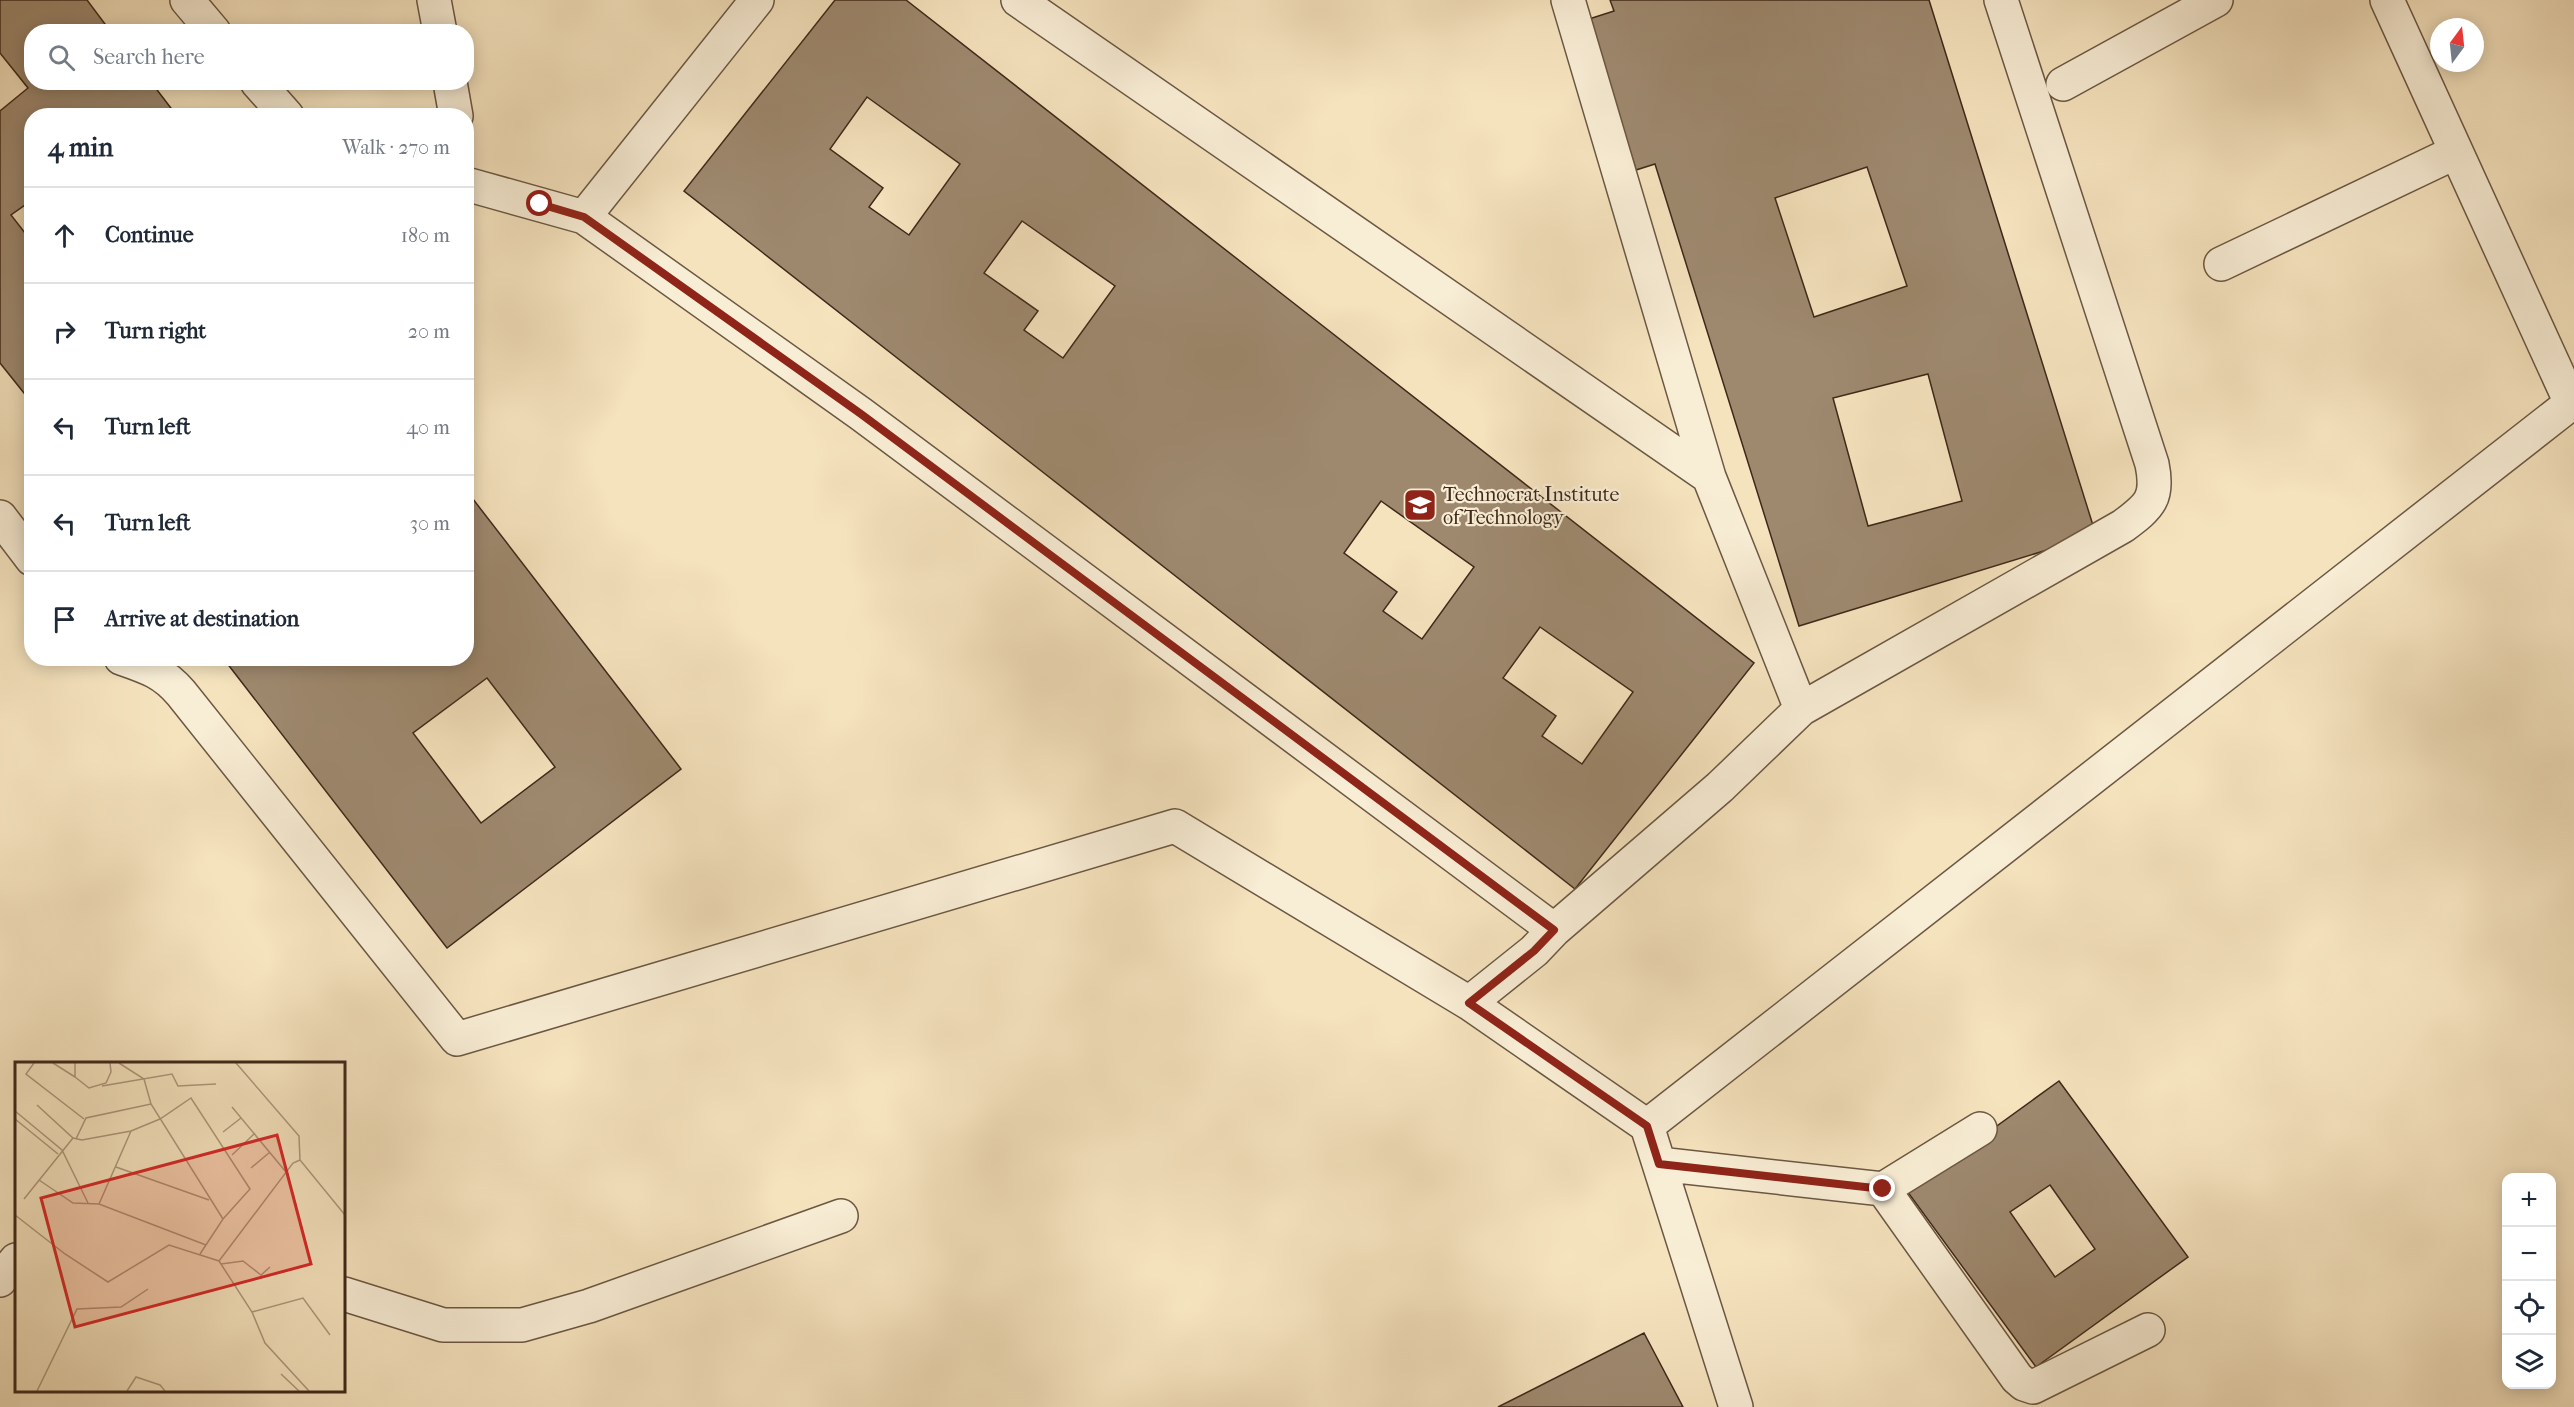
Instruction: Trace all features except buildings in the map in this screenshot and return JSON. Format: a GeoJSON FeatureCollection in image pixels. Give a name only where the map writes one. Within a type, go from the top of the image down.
{"type":"FeatureCollection","features":[{"type":"Feature","properties":{"kind":"street"},"geometry":{"type":"LineString","coordinates":[[187,0],[207,24]]}},
{"type":"Feature","properties":{"kind":"street"},"geometry":{"type":"LineString","coordinates":[[434,0],[438,24]]}},
{"type":"Feature","properties":{"kind":"street"},"geometry":{"type":"LineString","coordinates":[[584,217],[757,0]]}},
{"type":"Feature","properties":{"kind":"street"},"geometry":{"type":"LineString","coordinates":[[1018,0],[1709,477]]}},
{"type":"Feature","properties":{"kind":"street"},"geometry":{"type":"LineString","coordinates":[[1568,0],[1709,477],[1801,709]]}},
{"type":"Feature","properties":{"kind":"street"},"geometry":{"type":"LineString","coordinates":[[1469,1003],[1534,951],[1554,930],[1720,787],[1801,709],[2123,526],[2142,512],[2152,500],[2156,483],[2152,464],[2001,0]]}},
{"type":"Feature","properties":{"kind":"street"},"geometry":{"type":"LineString","coordinates":[[2063,84],[2216,0]]}},
{"type":"Feature","properties":{"kind":"street"},"geometry":{"type":"LineString","coordinates":[[1647,1126],[2573,402],[2387,0]]}},
{"type":"Feature","properties":{"kind":"street"},"geometry":{"type":"LineString","coordinates":[[264,90],[280,108]]}},
{"type":"Feature","properties":{"kind":"street"},"geometry":{"type":"LineString","coordinates":[[451,90],[455,108]]}},
{"type":"Feature","properties":{"kind":"street"},"geometry":{"type":"LineString","coordinates":[[2221,264],[2456,152]]}},
{"type":"Feature","properties":{"kind":"street"},"geometry":{"type":"LineString","coordinates":[[474,181],[584,217],[861,414],[1554,930]]}},
{"type":"Feature","properties":{"kind":"street"},"geometry":{"type":"LineString","coordinates":[[0,517],[24,549]]}},
{"type":"Feature","properties":{"kind":"street"},"geometry":{"type":"LineString","coordinates":[[143,666],[168,678],[181,693],[457,1039],[1176,826],[1469,1003],[1647,1126],[1736,1407]]}},
{"type":"Feature","properties":{"kind":"street"},"geometry":{"type":"LineString","coordinates":[[1659,1164],[1883,1189],[1980,1129]]}},
{"type":"Feature","properties":{"kind":"street"},"geometry":{"type":"LineString","coordinates":[[1883,1189],[2017,1378],[2024,1384],[2033,1387],[2041,1385],[2148,1330]]}},
{"type":"Feature","properties":{"kind":"street"},"geometry":{"type":"LineString","coordinates":[[345,1294],[443,1325],[522,1325],[589,1306],[841,1216]]}},
{"type":"Feature","properties":{"kind":"street"},"geometry":{"type":"LineString","coordinates":[[0,1280],[15,1261]]}},
{"type":"Feature","properties":{"kind":"place","name":"Technocrat Institute of Technology"},"geometry":{"type":"Point","coordinates":[1420,505]}},
{"type":"Feature","properties":{"kind":"route"},"geometry":{"type":"LineString","coordinates":[[540,204],[584,217],[861,414],[1554,930],[1534,951],[1469,1003],[1647,1126],[1659,1164],[1883,1189]]}}]}
